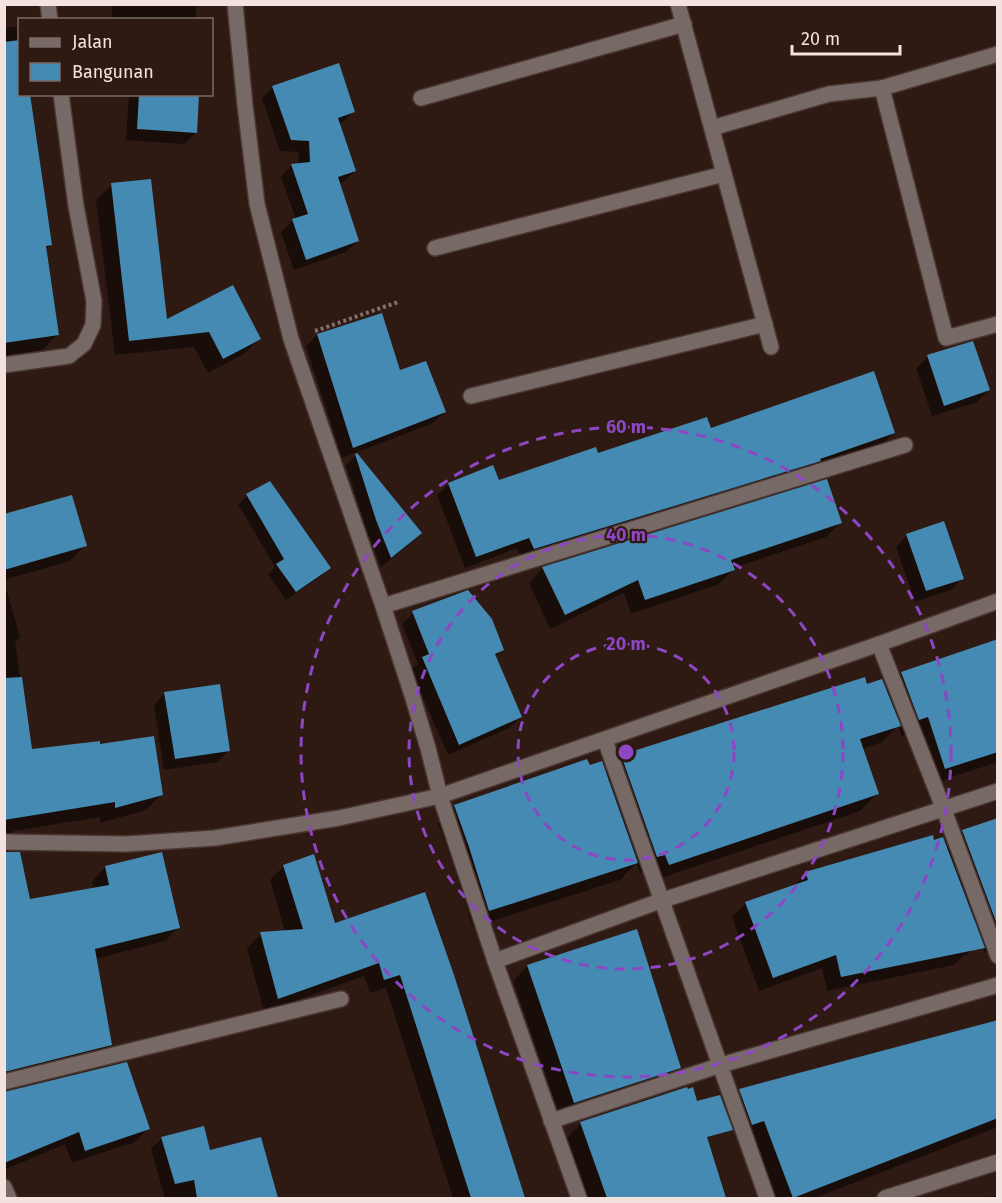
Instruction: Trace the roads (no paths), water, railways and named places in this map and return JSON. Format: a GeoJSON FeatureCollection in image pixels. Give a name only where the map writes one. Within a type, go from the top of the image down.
{"type":"FeatureCollection","features":[{"type":"Feature","properties":{"kind":"street"},"geometry":{"type":"LineString","coordinates":[[235,4],[258,204],[291,339],[383,606],[428,748],[440,796],[495,961],[579,1198]]}},
{"type":"Feature","properties":{"kind":"street"},"geometry":{"type":"LineString","coordinates":[[678,4],[771,347]]}},
{"type":"Feature","properties":{"kind":"street"},"geometry":{"type":"LineString","coordinates":[[421,98],[684,24]]}},
{"type":"Feature","properties":{"kind":"street"},"geometry":{"type":"LineString","coordinates":[[712,128],[828,94],[882,88],[998,54]]}},
{"type":"Feature","properties":{"kind":"street"},"geometry":{"type":"LineString","coordinates":[[882,88],[946,339],[998,324]]}},
{"type":"Feature","properties":{"kind":"street"},"geometry":{"type":"LineString","coordinates":[[4,365],[69,356],[84,344],[93,325],[94,301],[76,206],[61,96]]}},
{"type":"Feature","properties":{"kind":"street"},"geometry":{"type":"LineString","coordinates":[[435,248],[724,174]]}},
{"type":"Feature","properties":{"kind":"street"},"geometry":{"type":"LineString","coordinates":[[471,396],[765,324]]}},
{"type":"Feature","properties":{"kind":"street"},"geometry":{"type":"LineString","coordinates":[[383,606],[905,445]]}},
{"type":"Feature","properties":{"kind":"street"},"geometry":{"type":"LineString","coordinates":[[4,842],[126,844],[215,838],[339,818],[440,796],[998,601]]}},
{"type":"Feature","properties":{"kind":"street"},"geometry":{"type":"LineString","coordinates":[[879,644],[998,956]]}},
{"type":"Feature","properties":{"kind":"street"},"geometry":{"type":"LineString","coordinates":[[604,740],[767,1198]]}},
{"type":"Feature","properties":{"kind":"street"},"geometry":{"type":"LineString","coordinates":[[495,961],[660,901],[998,791]]}},
{"type":"Feature","properties":{"kind":"street"},"geometry":{"type":"LineString","coordinates":[[551,1121],[721,1065],[998,985]]}},
{"type":"Feature","properties":{"kind":"street"},"geometry":{"type":"LineString","coordinates":[[4,1082],[341,999]]}},
{"type":"Feature","properties":{"kind":"street"},"geometry":{"type":"LineString","coordinates":[[885,1198],[998,1162]]}},
{"type":"Feature","properties":{"kind":"street"},"geometry":{"type":"LineString","coordinates":[[4,1187],[9,1198]]}}]}
